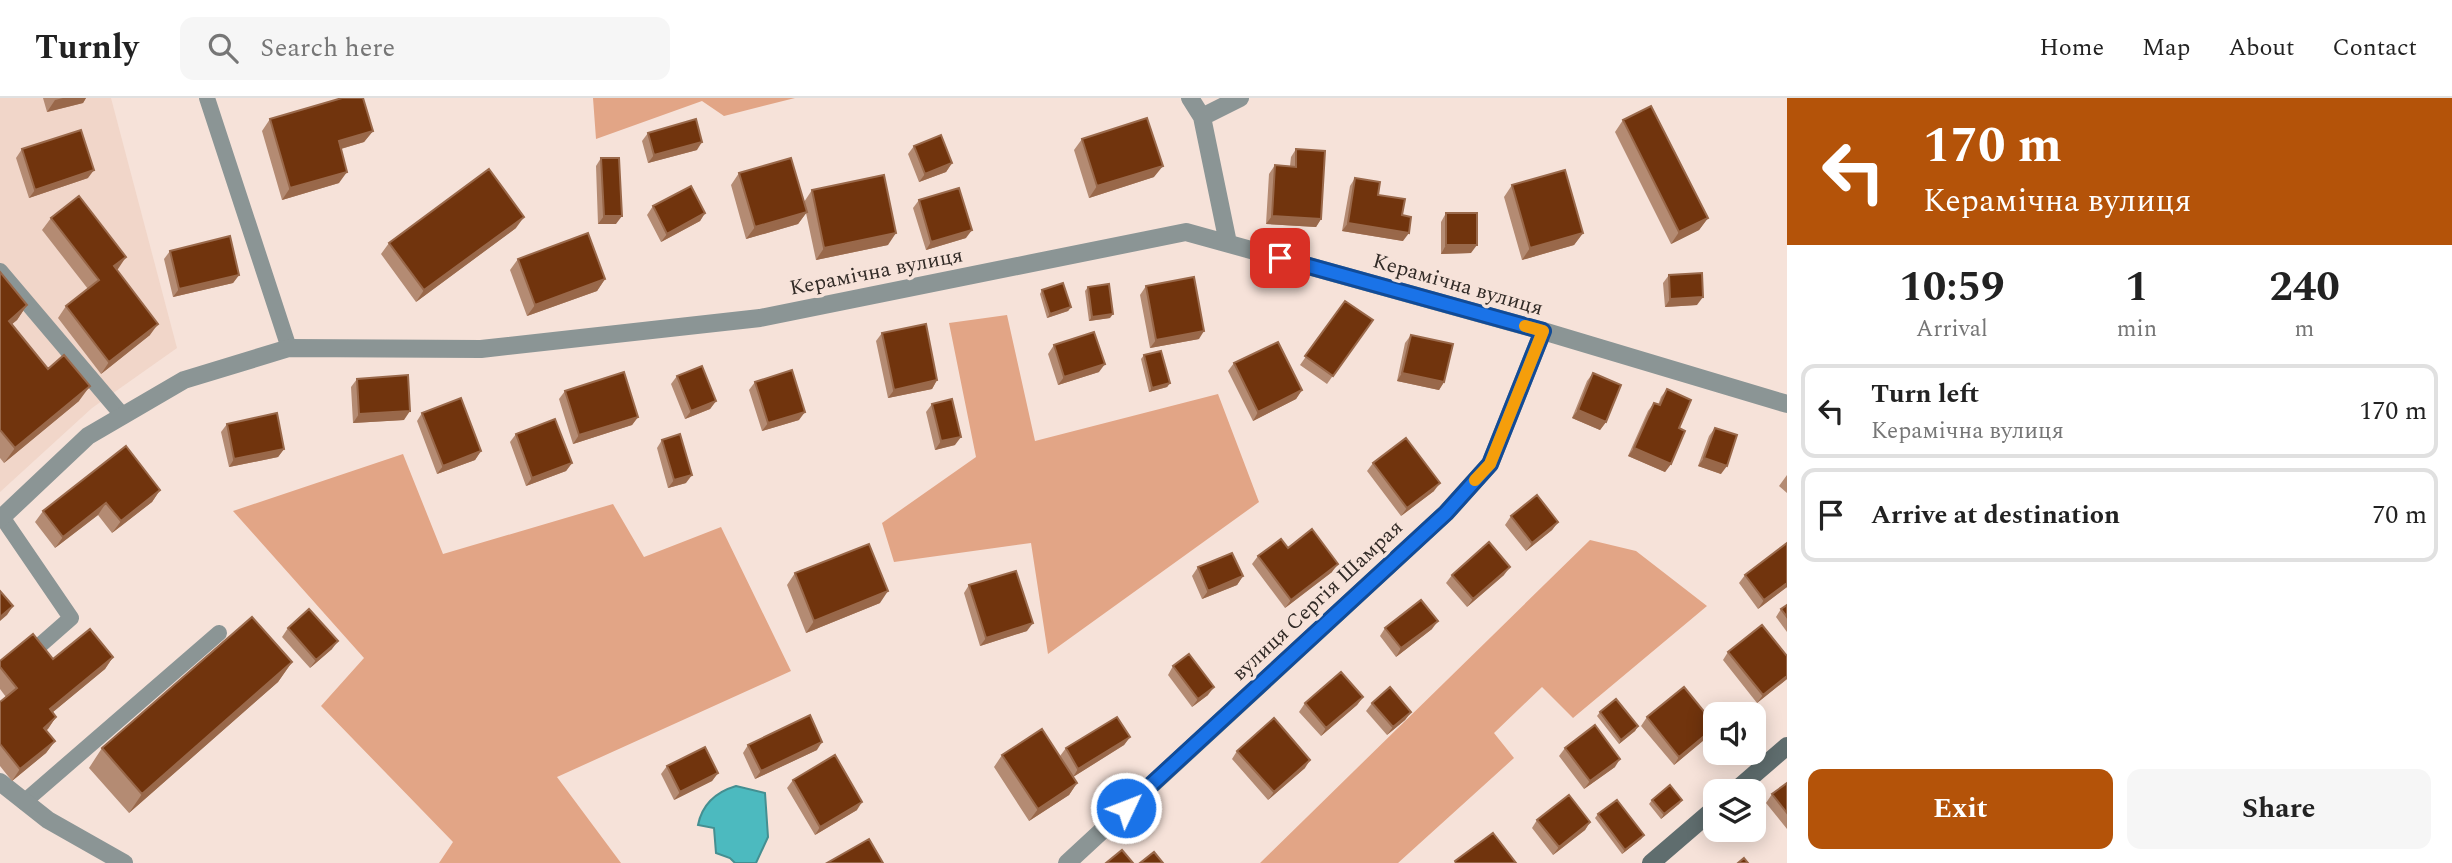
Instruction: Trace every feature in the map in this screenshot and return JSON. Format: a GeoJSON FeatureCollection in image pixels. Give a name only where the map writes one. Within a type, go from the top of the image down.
{"type":"FeatureCollection","features":[{"type":"Feature","properties":{"kind":"street"},"geometry":{"type":"LineString","coordinates":[[1190,98],[1202,117],[1228,243]]}},
{"type":"Feature","properties":{"kind":"street"},"geometry":{"type":"LineString","coordinates":[[1202,117],[1240,98]]}},
{"type":"Feature","properties":{"kind":"street","name":"Керамічна вулиця"},"geometry":{"type":"LineString","coordinates":[[1,518],[88,436],[184,380],[289,348],[495,348],[760,318],[1186,232],[1543,331],[1787,404]]}},
{"type":"Feature","properties":{"kind":"street","name":"вулиця Сергія Шамрая"},"geometry":{"type":"LineString","coordinates":[[1067,863],[1446,513],[1490,464],[1543,331]]}},
{"type":"Feature","properties":{"kind":"street"},"geometry":{"type":"LineString","coordinates":[[1749,779],[1787,746]]}},
{"type":"Feature","properties":{"kind":"street"},"geometry":{"type":"LineString","coordinates":[[0,782],[48,820],[124,863]]}},
{"type":"Feature","properties":{"kind":"street"},"geometry":{"type":"LineString","coordinates":[[1651,863],[1703,818]]}},
{"type":"Feature","properties":{"kind":"lane"},"geometry":{"type":"LineString","coordinates":[[207,98],[289,348]]}},
{"type":"Feature","properties":{"kind":"lane"},"geometry":{"type":"LineString","coordinates":[[0,271],[123,416]]}},
{"type":"Feature","properties":{"kind":"lane"},"geometry":{"type":"LineString","coordinates":[[1,518],[71,618],[38,647]]}},
{"type":"Feature","properties":{"kind":"lane"},"geometry":{"type":"LineString","coordinates":[[24,802],[219,633]]}},
{"type":"Feature","properties":{"kind":"shaded area"},"geometry":{"type":"Polygon","coordinates":[[[0,98],[111,98],[177,348],[92,408],[0,492],[0,98]]]}},
{"type":"Feature","properties":{"kind":"shaded area"},"geometry":{"type":"Polygon","coordinates":[[[593,98],[795,98],[724,116],[702,101],[596,139],[593,98]]]}},
{"type":"Feature","properties":{"kind":"shaded area"},"geometry":{"type":"Polygon","coordinates":[[[1007,315],[1035,441],[1218,394],[1259,502],[1048,654],[1031,543],[894,562],[882,523],[976,457],[949,323],[1007,315]]]}},
{"type":"Feature","properties":{"kind":"shaded area"},"geometry":{"type":"Polygon","coordinates":[[[403,454],[443,554],[613,504],[644,557],[721,527],[791,671],[557,777],[621,863],[439,863],[453,842],[321,706],[364,658],[233,511],[403,454]]]}},
{"type":"Feature","properties":{"kind":"shaded area"},"geometry":{"type":"Polygon","coordinates":[[[1590,540],[1636,551],[1707,606],[1573,718],[1542,687],[1494,733],[1514,758],[1398,863],[1260,863],[1590,540]]]}},
{"type":"Feature","properties":{"kind":"water"},"geometry":{"type":"Polygon","coordinates":[[[736,786],[765,793],[768,837],[756,863],[735,863],[716,853],[714,828],[698,825],[711,800],[736,786]]]}},
{"type":"Feature","properties":{"kind":"building"},"geometry":{"type":"Polygon","coordinates":[[[342,98],[363,98],[373,131],[339,141],[347,172],[290,188],[270,119],[342,98]]]}},
{"type":"Feature","properties":{"kind":"building"},"geometry":{"type":"Polygon","coordinates":[[[1651,106],[1708,218],[1679,232],[1623,120],[1651,106]]]}},
{"type":"Feature","properties":{"kind":"building"},"geometry":{"type":"Polygon","coordinates":[[[1147,118],[1163,166],[1097,186],[1082,139],[1147,118]]]}},
{"type":"Feature","properties":{"kind":"building"},"geometry":{"type":"Polygon","coordinates":[[[696,119],[702,142],[654,155],[648,133],[696,119]]]}},
{"type":"Feature","properties":{"kind":"building"},"geometry":{"type":"Polygon","coordinates":[[[81,130],[94,170],[35,190],[22,149],[81,130]]]}},
{"type":"Feature","properties":{"kind":"building"},"geometry":{"type":"Polygon","coordinates":[[[941,135],[952,163],[925,174],[914,146],[941,135]]]}},
{"type":"Feature","properties":{"kind":"building"},"geometry":{"type":"Polygon","coordinates":[[[1296,149],[1325,151],[1321,219],[1272,216],[1275,165],[1296,167],[1296,149]]]}},
{"type":"Feature","properties":{"kind":"building"},"geometry":{"type":"Polygon","coordinates":[[[601,158],[619,158],[622,216],[604,216],[601,158]]]}},
{"type":"Feature","properties":{"kind":"building"},"geometry":{"type":"Polygon","coordinates":[[[791,158],[807,212],[755,227],[739,173],[791,158]]]}},
{"type":"Feature","properties":{"kind":"building"},"geometry":{"type":"Polygon","coordinates":[[[489,169],[524,217],[424,290],[389,243],[489,169]]]}},
{"type":"Feature","properties":{"kind":"building"},"geometry":{"type":"Polygon","coordinates":[[[1565,170],[1583,233],[1530,248],[1512,185],[1565,170]]]}},
{"type":"Feature","properties":{"kind":"building"},"geometry":{"type":"Polygon","coordinates":[[[884,175],[896,233],[824,248],[812,190],[884,175]]]}},
{"type":"Feature","properties":{"kind":"building"},"geometry":{"type":"Polygon","coordinates":[[[1355,178],[1380,182],[1378,195],[1405,199],[1402,215],[1411,217],[1409,233],[1348,223],[1355,178]]]}},
{"type":"Feature","properties":{"kind":"building"},"geometry":{"type":"Polygon","coordinates":[[[691,186],[705,213],[667,234],[653,206],[691,186]]]}},
{"type":"Feature","properties":{"kind":"building"},"geometry":{"type":"Polygon","coordinates":[[[959,188],[972,230],[931,242],[919,200],[959,188]]]}},
{"type":"Feature","properties":{"kind":"building"},"geometry":{"type":"Polygon","coordinates":[[[79,196],[126,257],[114,266],[158,324],[109,362],[66,306],[99,280],[51,218],[79,196]]]}},
{"type":"Feature","properties":{"kind":"building"},"geometry":{"type":"Polygon","coordinates":[[[1446,213],[1477,213],[1477,245],[1446,245],[1446,213]]]}},
{"type":"Feature","properties":{"kind":"building"},"geometry":{"type":"Polygon","coordinates":[[[588,233],[605,279],[535,305],[518,259],[588,233]]]}},
{"type":"Feature","properties":{"kind":"building"},"geometry":{"type":"Polygon","coordinates":[[[230,236],[239,275],[179,289],[170,251],[230,236]]]}},
{"type":"Feature","properties":{"kind":"building"},"geometry":{"type":"Polygon","coordinates":[[[0,272],[27,305],[9,321],[48,369],[64,355],[90,386],[15,448],[0,430],[0,272]]]}},
{"type":"Feature","properties":{"kind":"building"},"geometry":{"type":"Polygon","coordinates":[[[1702,273],[1703,297],[1670,299],[1669,275],[1702,273]]]}},
{"type":"Feature","properties":{"kind":"building"},"geometry":{"type":"Polygon","coordinates":[[[1194,277],[1204,331],[1156,340],[1146,286],[1194,277]]]}},
{"type":"Feature","properties":{"kind":"building"},"geometry":{"type":"Polygon","coordinates":[[[1063,283],[1071,307],[1050,314],[1042,290],[1063,283]]]}},
{"type":"Feature","properties":{"kind":"building"},"geometry":{"type":"Polygon","coordinates":[[[1109,284],[1113,314],[1092,317],[1088,287],[1109,284]]]}},
{"type":"Feature","properties":{"kind":"building"},"geometry":{"type":"Polygon","coordinates":[[[1345,301],[1373,320],[1333,376],[1305,356],[1345,301]]]}},
{"type":"Feature","properties":{"kind":"building"},"geometry":{"type":"Polygon","coordinates":[[[926,324],[937,380],[894,390],[882,333],[926,324]]]}},
{"type":"Feature","properties":{"kind":"building"},"geometry":{"type":"Polygon","coordinates":[[[1094,332],[1105,364],[1064,377],[1054,345],[1094,332]]]}},
{"type":"Feature","properties":{"kind":"building"},"geometry":{"type":"Polygon","coordinates":[[[1411,335],[1453,344],[1444,382],[1402,373],[1411,335]]]}},
{"type":"Feature","properties":{"kind":"building"},"geometry":{"type":"Polygon","coordinates":[[[1278,342],[1302,390],[1258,412],[1234,363],[1278,342]]]}},
{"type":"Feature","properties":{"kind":"building"},"geometry":{"type":"Polygon","coordinates":[[[1161,351],[1170,383],[1152,388],[1144,355],[1161,351]]]}},
{"type":"Feature","properties":{"kind":"building"},"geometry":{"type":"Polygon","coordinates":[[[702,366],[716,401],[691,411],[677,376],[702,366]]]}},
{"type":"Feature","properties":{"kind":"building"},"geometry":{"type":"Polygon","coordinates":[[[792,370],[805,412],[768,423],[755,382],[792,370]]]}},
{"type":"Feature","properties":{"kind":"building"},"geometry":{"type":"Polygon","coordinates":[[[624,372],[638,417],[579,435],[565,391],[624,372]]]}},
{"type":"Feature","properties":{"kind":"building"},"geometry":{"type":"Polygon","coordinates":[[[1593,373],[1621,385],[1606,422],[1578,410],[1593,373]]]}},
{"type":"Feature","properties":{"kind":"building"},"geometry":{"type":"Polygon","coordinates":[[[408,375],[410,411],[359,414],[357,379],[408,375]]]}},
{"type":"Feature","properties":{"kind":"building"},"geometry":{"type":"Polygon","coordinates":[[[1667,389],[1691,400],[1679,428],[1685,431],[1671,464],[1634,448],[1654,403],[1660,405],[1667,389]]]}},
{"type":"Feature","properties":{"kind":"building"},"geometry":{"type":"Polygon","coordinates":[[[461,398],[481,451],[443,466],[422,413],[461,398]]]}},
{"type":"Feature","properties":{"kind":"building"},"geometry":{"type":"Polygon","coordinates":[[[952,399],[961,437],[941,441],[932,404],[952,399]]]}},
{"type":"Feature","properties":{"kind":"building"},"geometry":{"type":"Polygon","coordinates":[[[277,413],[284,449],[234,459],[227,424],[277,413]]]}},
{"type":"Feature","properties":{"kind":"building"},"geometry":{"type":"Polygon","coordinates":[[[555,419],[572,463],[532,478],[516,434],[555,419]]]}},
{"type":"Feature","properties":{"kind":"building"},"geometry":{"type":"Polygon","coordinates":[[[1715,428],[1737,435],[1727,466],[1704,458],[1715,428]]]}},
{"type":"Feature","properties":{"kind":"building"},"geometry":{"type":"Polygon","coordinates":[[[680,434],[692,475],[674,480],[662,440],[680,434]]]}},
{"type":"Feature","properties":{"kind":"building"},"geometry":{"type":"Polygon","coordinates":[[[1406,438],[1440,483],[1407,508],[1373,463],[1406,438]]]}},
{"type":"Feature","properties":{"kind":"building"},"geometry":{"type":"Polygon","coordinates":[[[126,446],[160,490],[121,521],[106,503],[63,537],[43,511],[126,446]]]}},
{"type":"Feature","properties":{"kind":"building"},"geometry":{"type":"Polygon","coordinates":[[[1537,495],[1558,522],[1532,543],[1511,516],[1537,495]]]}},
{"type":"Feature","properties":{"kind":"building"},"geometry":{"type":"Polygon","coordinates":[[[1312,529],[1338,564],[1291,600],[1258,556],[1281,539],[1288,548],[1312,529]]]}},
{"type":"Feature","properties":{"kind":"building"},"geometry":{"type":"Polygon","coordinates":[[[1489,542],[1510,567],[1473,599],[1452,575],[1489,542]]]}},
{"type":"Feature","properties":{"kind":"building"},"geometry":{"type":"Polygon","coordinates":[[[1787,543],[1787,583],[1764,600],[1745,575],[1787,543]]]}},
{"type":"Feature","properties":{"kind":"building"},"geometry":{"type":"Polygon","coordinates":[[[869,544],[888,591],[814,621],[795,573],[869,544]]]}},
{"type":"Feature","properties":{"kind":"building"},"geometry":{"type":"Polygon","coordinates":[[[1232,553],[1243,576],[1208,591],[1198,567],[1232,553]]]}},
{"type":"Feature","properties":{"kind":"building"},"geometry":{"type":"Polygon","coordinates":[[[1016,571],[1033,623],[986,638],[969,585],[1016,571]]]}},
{"type":"Feature","properties":{"kind":"building"},"geometry":{"type":"Polygon","coordinates":[[[0,591],[13,606],[0,617],[0,591]]]}},
{"type":"Feature","properties":{"kind":"building"},"geometry":{"type":"Polygon","coordinates":[[[1421,600],[1438,621],[1401,648],[1385,628],[1421,600]]]}},
{"type":"Feature","properties":{"kind":"building"},"geometry":{"type":"Polygon","coordinates":[[[1787,605],[1787,617],[1781,609],[1787,605]]]}},
{"type":"Feature","properties":{"kind":"building"},"geometry":{"type":"Polygon","coordinates":[[[309,609],[338,641],[316,660],[288,628],[309,609]]]}},
{"type":"Feature","properties":{"kind":"building"},"geometry":{"type":"Polygon","coordinates":[[[252,617],[292,662],[142,794],[102,748],[252,617]]]}},
{"type":"Feature","properties":{"kind":"building"},"geometry":{"type":"Polygon","coordinates":[[[1762,625],[1787,656],[1787,676],[1763,695],[1728,652],[1762,625]]]}},
{"type":"Feature","properties":{"kind":"building"},"geometry":{"type":"Polygon","coordinates":[[[90,629],[113,657],[50,709],[56,717],[44,728],[55,741],[20,769],[0,744],[0,702],[17,688],[0,667],[0,661],[33,634],[53,659],[90,629]]]}},
{"type":"Feature","properties":{"kind":"building"},"geometry":{"type":"Polygon","coordinates":[[[1189,654],[1214,687],[1198,699],[1173,666],[1189,654]]]}},
{"type":"Feature","properties":{"kind":"building"},"geometry":{"type":"Polygon","coordinates":[[[1341,672],[1363,697],[1326,728],[1305,703],[1341,672]]]}},
{"type":"Feature","properties":{"kind":"building"},"geometry":{"type":"Polygon","coordinates":[[[1390,687],[1411,712],[1393,727],[1372,703],[1390,687]]]}},
{"type":"Feature","properties":{"kind":"building"},"geometry":{"type":"Polygon","coordinates":[[[1684,687],[1703,710],[1703,737],[1679,757],[1647,717],[1684,687]]]}},
{"type":"Feature","properties":{"kind":"building"},"geometry":{"type":"Polygon","coordinates":[[[1616,699],[1638,726],[1621,740],[1600,712],[1616,699]]]}},
{"type":"Feature","properties":{"kind":"building"},"geometry":{"type":"Polygon","coordinates":[[[810,715],[822,742],[761,771],[748,745],[810,715]]]}},
{"type":"Feature","properties":{"kind":"building"},"geometry":{"type":"Polygon","coordinates":[[[1117,717],[1130,737],[1078,769],[1066,748],[1117,717]]]}},
{"type":"Feature","properties":{"kind":"building"},"geometry":{"type":"Polygon","coordinates":[[[1274,718],[1310,760],[1274,792],[1237,751],[1274,718]]]}},
{"type":"Feature","properties":{"kind":"building"},"geometry":{"type":"Polygon","coordinates":[[[1595,725],[1620,759],[1590,781],[1565,748],[1595,725]]]}},
{"type":"Feature","properties":{"kind":"building"},"geometry":{"type":"Polygon","coordinates":[[[1042,729],[1077,783],[1038,809],[1002,755],[1042,729]]]}},
{"type":"Feature","properties":{"kind":"building"},"geometry":{"type":"Polygon","coordinates":[[[705,747],[718,773],[680,792],[667,766],[705,747]]]}},
{"type":"Feature","properties":{"kind":"building"},"geometry":{"type":"Polygon","coordinates":[[[835,755],[862,802],[820,827],[793,780],[835,755]]]}},
{"type":"Feature","properties":{"kind":"building"},"geometry":{"type":"Polygon","coordinates":[[[1787,783],[1787,813],[1772,794],[1787,783]]]}},
{"type":"Feature","properties":{"kind":"building"},"geometry":{"type":"Polygon","coordinates":[[[1670,785],[1682,800],[1664,814],[1652,800],[1670,785]]]}},
{"type":"Feature","properties":{"kind":"building"},"geometry":{"type":"Polygon","coordinates":[[[1569,795],[1590,822],[1559,847],[1537,820],[1569,795]]]}},
{"type":"Feature","properties":{"kind":"building"},"geometry":{"type":"Polygon","coordinates":[[[1617,800],[1644,835],[1625,850],[1598,814],[1617,800]]]}},
{"type":"Feature","properties":{"kind":"building"},"geometry":{"type":"Polygon","coordinates":[[[1493,833],[1516,863],[1456,863],[1455,861],[1493,833]]]}},
{"type":"Feature","properties":{"kind":"building"},"geometry":{"type":"Polygon","coordinates":[[[869,839],[883,863],[827,863],[869,839]]]}},
{"type":"Feature","properties":{"kind":"building"},"geometry":{"type":"Polygon","coordinates":[[[1122,850],[1133,863],[1106,863],[1122,850]]]}},
{"type":"Feature","properties":{"kind":"building"},"geometry":{"type":"Polygon","coordinates":[[[1154,852],[1163,863],[1140,863],[1154,852]]]}},
{"type":"Feature","properties":{"kind":"slow traffic"},"geometry":{"type":"LineString","coordinates":[[1475,480],[1490,464],[1543,331],[1525,326]]}},
{"type":"Feature","properties":{"kind":"route"},"geometry":{"type":"LineString","coordinates":[[1126,808],[1446,513],[1490,464],[1543,331],[1280,258]]}}]}
